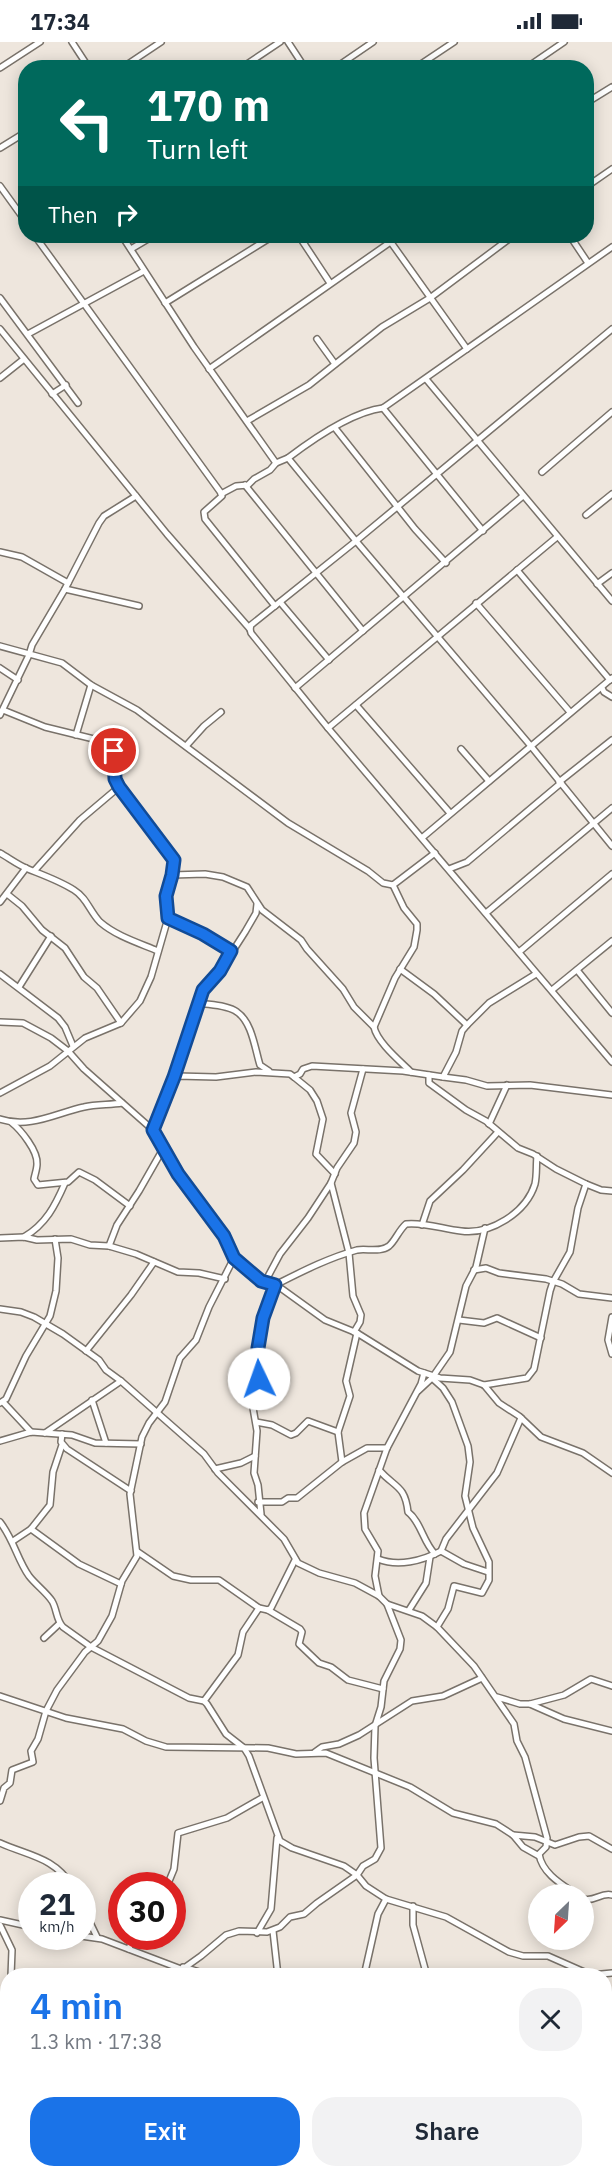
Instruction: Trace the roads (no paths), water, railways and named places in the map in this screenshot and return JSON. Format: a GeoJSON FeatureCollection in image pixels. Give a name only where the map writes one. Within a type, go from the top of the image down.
{"type":"FeatureCollection","features":[{"type":"Feature","properties":{"kind":"street"},"geometry":{"type":"LineString","coordinates":[[0,68],[40,42]]}},
{"type":"Feature","properties":{"kind":"street"},"geometry":{"type":"LineString","coordinates":[[72,42],[84,60]]}},
{"type":"Feature","properties":{"kind":"street"},"geometry":{"type":"LineString","coordinates":[[134,60],[161,42]]}},
{"type":"Feature","properties":{"kind":"street"},"geometry":{"type":"LineString","coordinates":[[254,60],[280,42]]}},
{"type":"Feature","properties":{"kind":"street"},"geometry":{"type":"LineString","coordinates":[[288,42],[300,60]]}},
{"type":"Feature","properties":{"kind":"street"},"geometry":{"type":"LineString","coordinates":[[345,60],[366,44],[373,42]]}},
{"type":"Feature","properties":{"kind":"street"},"geometry":{"type":"LineString","coordinates":[[427,60],[454,42]]}},
{"type":"Feature","properties":{"kind":"street"},"geometry":{"type":"LineString","coordinates":[[538,60],[564,42]]}},
{"type":"Feature","properties":{"kind":"street"},"geometry":{"type":"LineString","coordinates":[[594,98],[612,87]]}},
{"type":"Feature","properties":{"kind":"street"},"geometry":{"type":"LineString","coordinates":[[0,148],[18,137]]}},
{"type":"Feature","properties":{"kind":"street"},"geometry":{"type":"LineString","coordinates":[[594,181],[612,169]]}},
{"type":"Feature","properties":{"kind":"street"},"geometry":{"type":"LineString","coordinates":[[0,186],[18,211]]}},
{"type":"Feature","properties":{"kind":"street"},"geometry":{"type":"LineString","coordinates":[[40,243],[221,494],[220,500],[204,512],[205,519],[328,660]]}},
{"type":"Feature","properties":{"kind":"street"},"geometry":{"type":"LineString","coordinates":[[127,243],[209,369],[276,463]]}},
{"type":"Feature","properties":{"kind":"street"},"geometry":{"type":"LineString","coordinates":[[131,249],[141,243]]}},
{"type":"Feature","properties":{"kind":"street"},"geometry":{"type":"LineString","coordinates":[[165,303],[262,243]]}},
{"type":"Feature","properties":{"kind":"street"},"geometry":{"type":"LineString","coordinates":[[304,243],[330,283]]}},
{"type":"Feature","properties":{"kind":"street"},"geometry":{"type":"LineString","coordinates":[[209,369],[387,243]]}},
{"type":"Feature","properties":{"kind":"street"},"geometry":{"type":"LineString","coordinates":[[391,243],[467,350]]}},
{"type":"Feature","properties":{"kind":"street"},"geometry":{"type":"LineString","coordinates":[[247,421],[309,385],[382,327],[430,298],[504,243]]}},
{"type":"Feature","properties":{"kind":"street"},"geometry":{"type":"LineString","coordinates":[[575,243],[588,263]]}},
{"type":"Feature","properties":{"kind":"street"},"geometry":{"type":"LineString","coordinates":[[221,494],[236,486],[245,485],[270,470],[276,463],[288,458],[335,428],[370,410],[383,408],[612,247]]}},
{"type":"Feature","properties":{"kind":"street"},"geometry":{"type":"LineString","coordinates":[[28,334],[144,271]]}},
{"type":"Feature","properties":{"kind":"street"},"geometry":{"type":"LineString","coordinates":[[0,297],[78,403]]}},
{"type":"Feature","properties":{"kind":"street"},"geometry":{"type":"LineString","coordinates":[[250,629],[251,625],[612,329]]}},
{"type":"Feature","properties":{"kind":"street"},"geometry":{"type":"LineString","coordinates":[[0,330],[136,496],[250,629],[328,728],[612,1062]]}},
{"type":"Feature","properties":{"kind":"street"},"geometry":{"type":"LineString","coordinates":[[318,339],[335,364]]}},
{"type":"Feature","properties":{"kind":"street"},"geometry":{"type":"LineString","coordinates":[[0,378],[24,359]]}},
{"type":"Feature","properties":{"kind":"street"},"geometry":{"type":"LineString","coordinates":[[426,378],[612,601]]}},
{"type":"Feature","properties":{"kind":"street"},"geometry":{"type":"LineString","coordinates":[[52,394],[66,385]]}},
{"type":"Feature","properties":{"kind":"street"},"geometry":{"type":"LineString","coordinates":[[383,408],[483,531]]}},
{"type":"Feature","properties":{"kind":"street"},"geometry":{"type":"LineString","coordinates":[[542,472],[612,412]]}},
{"type":"Feature","properties":{"kind":"street"},"geometry":{"type":"LineString","coordinates":[[335,428],[446,563]]}},
{"type":"Feature","properties":{"kind":"street"},"geometry":{"type":"LineString","coordinates":[[288,458],[612,846]]}},
{"type":"Feature","properties":{"kind":"street"},"geometry":{"type":"LineString","coordinates":[[245,485],[363,631]]}},
{"type":"Feature","properties":{"kind":"street"},"geometry":{"type":"LineString","coordinates":[[586,515],[612,494]]}},
{"type":"Feature","properties":{"kind":"street"},"geometry":{"type":"LineString","coordinates":[[0,1093],[50,1066],[70,1048],[99,1031],[121,1023],[146,993],[168,918],[166,896],[174,860],[119,787],[115,779],[115,763],[111,745],[2,712],[32,645],[65,590],[101,519],[136,496]]}},
{"type":"Feature","properties":{"kind":"street"},"geometry":{"type":"LineString","coordinates":[[296,688],[523,496]]}},
{"type":"Feature","properties":{"kind":"street"},"geometry":{"type":"LineString","coordinates":[[328,728],[557,537]]}},
{"type":"Feature","properties":{"kind":"street"},"geometry":{"type":"LineString","coordinates":[[0,552],[22,557],[68,583]]}},
{"type":"Feature","properties":{"kind":"street"},"geometry":{"type":"LineString","coordinates":[[423,837],[611,679],[517,570]]}},
{"type":"Feature","properties":{"kind":"street"},"geometry":{"type":"LineString","coordinates":[[597,584],[612,573]]}},
{"type":"Feature","properties":{"kind":"street"},"geometry":{"type":"LineString","coordinates":[[65,590],[139,606]]}},
{"type":"Feature","properties":{"kind":"street"},"geometry":{"type":"LineString","coordinates":[[476,603],[570,712]]}},
{"type":"Feature","properties":{"kind":"street"},"geometry":{"type":"LineString","coordinates":[[17,650],[32,645]]}},
{"type":"Feature","properties":{"kind":"street"},"geometry":{"type":"LineString","coordinates":[[0,646],[62,663],[91,685],[137,710],[288,823],[360,866],[383,883],[393,885],[435,853]]}},
{"type":"Feature","properties":{"kind":"street"},"geometry":{"type":"LineString","coordinates":[[0,668],[18,680]]}},
{"type":"Feature","properties":{"kind":"street"},"geometry":{"type":"LineString","coordinates":[[76,735],[91,685]]}},
{"type":"Feature","properties":{"kind":"street"},"geometry":{"type":"LineString","coordinates":[[602,688],[612,697]]}},
{"type":"Feature","properties":{"kind":"street"},"geometry":{"type":"LineString","coordinates":[[357,704],[450,813]]}},
{"type":"Feature","properties":{"kind":"street"},"geometry":{"type":"LineString","coordinates":[[186,746],[220,712]]}},
{"type":"Feature","properties":{"kind":"street"},"geometry":{"type":"LineString","coordinates":[[449,869],[467,862],[612,740]]}},
{"type":"Feature","properties":{"kind":"street"},"geometry":{"type":"LineString","coordinates":[[461,749],[489,781]]}},
{"type":"Feature","properties":{"kind":"street"},"geometry":{"type":"LineString","coordinates":[[35,870],[80,820],[119,787]]}},
{"type":"Feature","properties":{"kind":"street"},"geometry":{"type":"LineString","coordinates":[[486,913],[612,808]]}},
{"type":"Feature","properties":{"kind":"street"},"geometry":{"type":"LineString","coordinates":[[0,853],[81,894],[93,914],[109,928],[158,951]]}},
{"type":"Feature","properties":{"kind":"street"},"geometry":{"type":"LineString","coordinates":[[0,902],[26,868]]}},
{"type":"Feature","properties":{"kind":"street"},"geometry":{"type":"LineString","coordinates":[[172,875],[192,873],[223,877],[247,887],[264,913],[301,940],[343,989],[354,1007],[374,1027],[387,1047],[411,1072]]}},
{"type":"Feature","properties":{"kind":"street"},"geometry":{"type":"LineString","coordinates":[[519,952],[612,874]]}},
{"type":"Feature","properties":{"kind":"street"},"geometry":{"type":"LineString","coordinates":[[374,1027],[400,969],[414,947],[417,927],[404,908],[393,885]]}},
{"type":"Feature","properties":{"kind":"street"},"geometry":{"type":"LineString","coordinates":[[8,894],[70,955],[84,977],[98,988],[121,1023]]}},
{"type":"Feature","properties":{"kind":"street"},"geometry":{"type":"LineString","coordinates":[[153,1130],[174,1077],[203,990],[220,971],[256,914],[257,902]]}},
{"type":"Feature","properties":{"kind":"street"},"geometry":{"type":"LineString","coordinates":[[168,918],[203,934],[231,951]]}},
{"type":"Feature","properties":{"kind":"street"},"geometry":{"type":"LineString","coordinates":[[19,987],[51,936]]}},
{"type":"Feature","properties":{"kind":"street"},"geometry":{"type":"LineString","coordinates":[[552,990],[612,941]]}},
{"type":"Feature","properties":{"kind":"street"},"geometry":{"type":"LineString","coordinates":[[400,969],[434,994],[467,1025]]}},
{"type":"Feature","properties":{"kind":"street"},"geometry":{"type":"LineString","coordinates":[[577,970],[612,1012]]}},
{"type":"Feature","properties":{"kind":"street"},"geometry":{"type":"LineString","coordinates":[[0,974],[58,1018],[65,1027],[70,1048],[84,1069],[153,1130],[178,1174],[224,1236],[234,1258],[265,1282],[275,1285],[296,1298],[325,1320],[355,1333],[413,1368],[433,1377],[470,1380],[484,1385],[510,1382],[526,1378],[531,1374],[553,1282],[570,1252],[578,1208],[586,1184]]}},
{"type":"Feature","properties":{"kind":"street"},"geometry":{"type":"LineString","coordinates":[[443,1077],[456,1052],[462,1031],[467,1025],[489,1003],[536,974]]}},
{"type":"Feature","properties":{"kind":"street"},"geometry":{"type":"LineString","coordinates":[[199,1003],[231,1009],[239,1013],[251,1035],[260,1065],[273,1073]]}},
{"type":"Feature","properties":{"kind":"street"},"geometry":{"type":"LineString","coordinates":[[0,1022],[14,1022],[34,1028],[70,1048]]}},
{"type":"Feature","properties":{"kind":"street"},"geometry":{"type":"LineString","coordinates":[[294,1077],[300,1074],[303,1068],[312,1066],[363,1068],[411,1072],[466,1080],[487,1086],[554,1087],[612,1095]]}},
{"type":"Feature","properties":{"kind":"street"},"geometry":{"type":"LineString","coordinates":[[265,1282],[285,1246],[308,1218],[354,1143],[356,1132],[351,1113],[363,1068]]}},
{"type":"Feature","properties":{"kind":"street"},"geometry":{"type":"LineString","coordinates":[[174,1077],[181,1075],[216,1077],[256,1072],[290,1074],[306,1084],[316,1100],[323,1119],[316,1154],[335,1174]]}},
{"type":"Feature","properties":{"kind":"street"},"geometry":{"type":"LineString","coordinates":[[429,1075],[429,1083],[489,1124],[518,1148],[537,1156],[556,1169],[586,1184],[601,1190],[612,1191]]}},
{"type":"Feature","properties":{"kind":"street"},"geometry":{"type":"LineString","coordinates":[[489,1124],[507,1085]]}},
{"type":"Feature","properties":{"kind":"street"},"geometry":{"type":"LineString","coordinates":[[0,1119],[11,1122],[35,1122],[83,1107],[122,1103]]}},
{"type":"Feature","properties":{"kind":"street"},"geometry":{"type":"LineString","coordinates":[[11,1122],[24,1134],[36,1158],[34,1182],[42,1186],[64,1183],[79,1172],[84,1173],[130,1206]]}},
{"type":"Feature","properties":{"kind":"street"},"geometry":{"type":"LineString","coordinates":[[422,1225],[430,1201],[464,1170],[498,1132]]}},
{"type":"Feature","properties":{"kind":"street"},"geometry":{"type":"LineString","coordinates":[[109,1246],[117,1225],[163,1149]]}},
{"type":"Feature","properties":{"kind":"street"},"geometry":{"type":"LineString","coordinates":[[261,1516],[258,1485],[254,1473],[256,1422],[253,1408],[259,1376],[258,1348],[263,1318],[275,1285],[315,1265],[349,1252],[385,1248],[406,1224],[461,1231],[485,1228],[506,1220],[528,1196],[535,1181],[537,1156]]}},
{"type":"Feature","properties":{"kind":"street"},"geometry":{"type":"LineString","coordinates":[[24,1238],[45,1220],[56,1204],[64,1183]]}},
{"type":"Feature","properties":{"kind":"street"},"geometry":{"type":"LineString","coordinates":[[331,1183],[349,1252],[353,1296],[360,1315],[346,1381],[350,1396],[338,1432],[342,1462]]}},
{"type":"Feature","properties":{"kind":"street"},"geometry":{"type":"LineString","coordinates":[[417,1391],[433,1377],[450,1352],[466,1286],[474,1270],[485,1228]]}},
{"type":"Feature","properties":{"kind":"street"},"geometry":{"type":"LineString","coordinates":[[0,1238],[37,1240],[66,1238],[136,1254],[178,1272],[213,1274],[225,1279]]}},
{"type":"Feature","properties":{"kind":"street"},"geometry":{"type":"LineString","coordinates":[[31,1432],[1,1402],[46,1324],[53,1307],[58,1258],[55,1239]]}},
{"type":"Feature","properties":{"kind":"street"},"geometry":{"type":"LineString","coordinates":[[0,1801],[4,1788],[10,1783],[12,1770],[33,1762],[31,1751],[38,1739],[46,1711],[60,1684],[98,1641],[110,1621],[121,1584],[138,1552],[134,1534],[131,1491],[144,1431],[165,1402],[180,1358],[196,1340],[209,1307],[234,1258]]}},
{"type":"Feature","properties":{"kind":"street"},"geometry":{"type":"LineString","coordinates":[[86,1351],[132,1295],[154,1262]]}},
{"type":"Feature","properties":{"kind":"street"},"geometry":{"type":"LineString","coordinates":[[474,1270],[486,1268],[499,1273],[519,1274],[553,1282],[579,1294],[612,1298]]}},
{"type":"Feature","properties":{"kind":"street"},"geometry":{"type":"LineString","coordinates":[[0,1309],[21,1312],[46,1324],[99,1360],[108,1372],[199,1449],[215,1469],[284,1539],[295,1560],[312,1571],[356,1582],[379,1596],[387,1604],[401,1640],[400,1648],[386,1677],[375,1726],[381,1848],[375,1859],[363,1866],[357,1875],[317,1903],[310,1911],[290,1917],[273,1930],[257,1933],[239,1931],[226,1935],[201,1956],[182,1968],[132,1950]]}},
{"type":"Feature","properties":{"kind":"street"},"geometry":{"type":"LineString","coordinates":[[612,1317],[608,1340],[612,1354]]}},
{"type":"Feature","properties":{"kind":"street"},"geometry":{"type":"LineString","coordinates":[[459,1320],[484,1323],[497,1318],[541,1338]]}},
{"type":"Feature","properties":{"kind":"street"},"geometry":{"type":"LineString","coordinates":[[379,1596],[375,1570],[378,1559],[376,1546],[365,1529],[363,1518],[387,1448],[424,1373]]}},
{"type":"Feature","properties":{"kind":"street"},"geometry":{"type":"LineString","coordinates":[[433,1377],[452,1402],[468,1446],[470,1462],[465,1496],[473,1528],[488,1558],[489,1584],[482,1593],[454,1586],[448,1609],[437,1627]]}},
{"type":"Feature","properties":{"kind":"street"},"geometry":{"type":"LineString","coordinates":[[45,1433],[121,1381]]}},
{"type":"Feature","properties":{"kind":"street"},"geometry":{"type":"LineString","coordinates":[[484,1385],[499,1403],[521,1418],[541,1437],[584,1453],[612,1473]]}},
{"type":"Feature","properties":{"kind":"street"},"geometry":{"type":"LineString","coordinates":[[92,1400],[106,1443]]}},
{"type":"Feature","properties":{"kind":"street"},"geometry":{"type":"LineString","coordinates":[[409,1610],[426,1583],[435,1554],[497,1473],[521,1418]]}},
{"type":"Feature","properties":{"kind":"street"},"geometry":{"type":"LineString","coordinates":[[256,1422],[272,1425],[291,1435],[308,1421],[338,1432]]}},
{"type":"Feature","properties":{"kind":"street"},"geometry":{"type":"LineString","coordinates":[[0,1442],[31,1432],[62,1434],[87,1441],[141,1444]]}},
{"type":"Feature","properties":{"kind":"street"},"geometry":{"type":"LineString","coordinates":[[13,1541],[31,1529],[50,1505],[53,1472],[62,1444],[62,1434]]}},
{"type":"Feature","properties":{"kind":"street"},"geometry":{"type":"LineString","coordinates":[[62,1444],[131,1491]]}},
{"type":"Feature","properties":{"kind":"street"},"geometry":{"type":"LineString","coordinates":[[258,1502],[282,1502],[288,1498],[297,1498],[342,1462],[367,1448],[387,1448]]}},
{"type":"Feature","properties":{"kind":"street"},"geometry":{"type":"LineString","coordinates":[[215,1469],[241,1463],[255,1456]]}},
{"type":"Feature","properties":{"kind":"street"},"geometry":{"type":"LineString","coordinates":[[379,1470],[405,1495],[408,1512],[435,1554],[488,1572]]}},
{"type":"Feature","properties":{"kind":"street"},"geometry":{"type":"LineString","coordinates":[[0,1522],[13,1541],[31,1578],[52,1602],[59,1624],[91,1647],[189,1698],[204,1701],[226,1734],[244,1748],[255,1772],[262,1798],[278,1838],[271,1909],[257,1933]]}},
{"type":"Feature","properties":{"kind":"street"},"geometry":{"type":"LineString","coordinates":[[31,1529],[79,1564],[121,1584]]}},
{"type":"Feature","properties":{"kind":"street"},"geometry":{"type":"LineString","coordinates":[[138,1552],[173,1576],[191,1580],[219,1580],[259,1608],[268,1610],[300,1629],[302,1632],[300,1644],[319,1663],[331,1667],[348,1680],[383,1689]]}},
{"type":"Feature","properties":{"kind":"street"},"geometry":{"type":"LineString","coordinates":[[378,1559],[391,1563],[416,1561],[435,1554]]}},
{"type":"Feature","properties":{"kind":"street"},"geometry":{"type":"LineString","coordinates":[[268,1610],[295,1560]]}},
{"type":"Feature","properties":{"kind":"street"},"geometry":{"type":"LineString","coordinates":[[387,1604],[409,1610],[429,1620],[437,1627],[464,1654],[497,1697],[514,1724],[547,1843],[539,1856]]}},
{"type":"Feature","properties":{"kind":"street"},"geometry":{"type":"LineString","coordinates":[[204,1701],[238,1655],[243,1632],[259,1608]]}},
{"type":"Feature","properties":{"kind":"street"},"geometry":{"type":"LineString","coordinates":[[44,1638],[59,1624]]}},
{"type":"Feature","properties":{"kind":"street"},"geometry":{"type":"LineString","coordinates":[[314,1753],[328,1745],[348,1740],[375,1726],[412,1701],[443,1696],[482,1678]]}},
{"type":"Feature","properties":{"kind":"street"},"geometry":{"type":"LineString","coordinates":[[497,1697],[520,1704],[530,1704],[564,1695],[591,1679],[612,1686]]}},
{"type":"Feature","properties":{"kind":"street"},"geometry":{"type":"LineString","coordinates":[[0,1696],[46,1711],[123,1729],[146,1741],[166,1747],[268,1748],[296,1754],[332,1755],[410,1788],[453,1814],[496,1824],[539,1856],[546,1871],[563,1884]]}},
{"type":"Feature","properties":{"kind":"street"},"geometry":{"type":"LineString","coordinates":[[530,1704],[564,1719],[612,1731]]}},
{"type":"Feature","properties":{"kind":"street"},"geometry":{"type":"LineString","coordinates":[[173,1872],[178,1833],[227,1818],[262,1798]]}},
{"type":"Feature","properties":{"kind":"street"},"geometry":{"type":"LineString","coordinates":[[513,1835],[536,1837],[547,1843],[559,1845],[579,1836],[589,1836],[612,1849]]}},
{"type":"Feature","properties":{"kind":"street"},"geometry":{"type":"LineString","coordinates":[[278,1838],[292,1848],[344,1866],[357,1875],[366,1886],[386,1899],[446,1917],[509,1952],[523,1956],[548,1956],[575,1968]]}},
{"type":"Feature","properties":{"kind":"street"},"geometry":{"type":"LineString","coordinates":[[0,1843],[52,1864],[63,1872]]}},
{"type":"Feature","properties":{"kind":"street"},"geometry":{"type":"LineString","coordinates":[[594,1899],[604,1894],[612,1895]]}},
{"type":"Feature","properties":{"kind":"street"},"geometry":{"type":"LineString","coordinates":[[366,1968],[378,1914],[386,1899]]}},
{"type":"Feature","properties":{"kind":"street"},"geometry":{"type":"LineString","coordinates":[[413,1906],[413,1925],[425,1968]]}},
{"type":"Feature","properties":{"kind":"street"},"geometry":{"type":"LineString","coordinates":[[0,1920],[18,1924]]}},
{"type":"Feature","properties":{"kind":"street"},"geometry":{"type":"LineString","coordinates":[[0,1925],[12,1950],[11,1968]]}},
{"type":"Feature","properties":{"kind":"street"},"geometry":{"type":"LineString","coordinates":[[273,1930],[277,1968]]}},
{"type":"Feature","properties":{"kind":"street"},"geometry":{"type":"LineString","coordinates":[[97,1937],[108,1941]]}}]}
